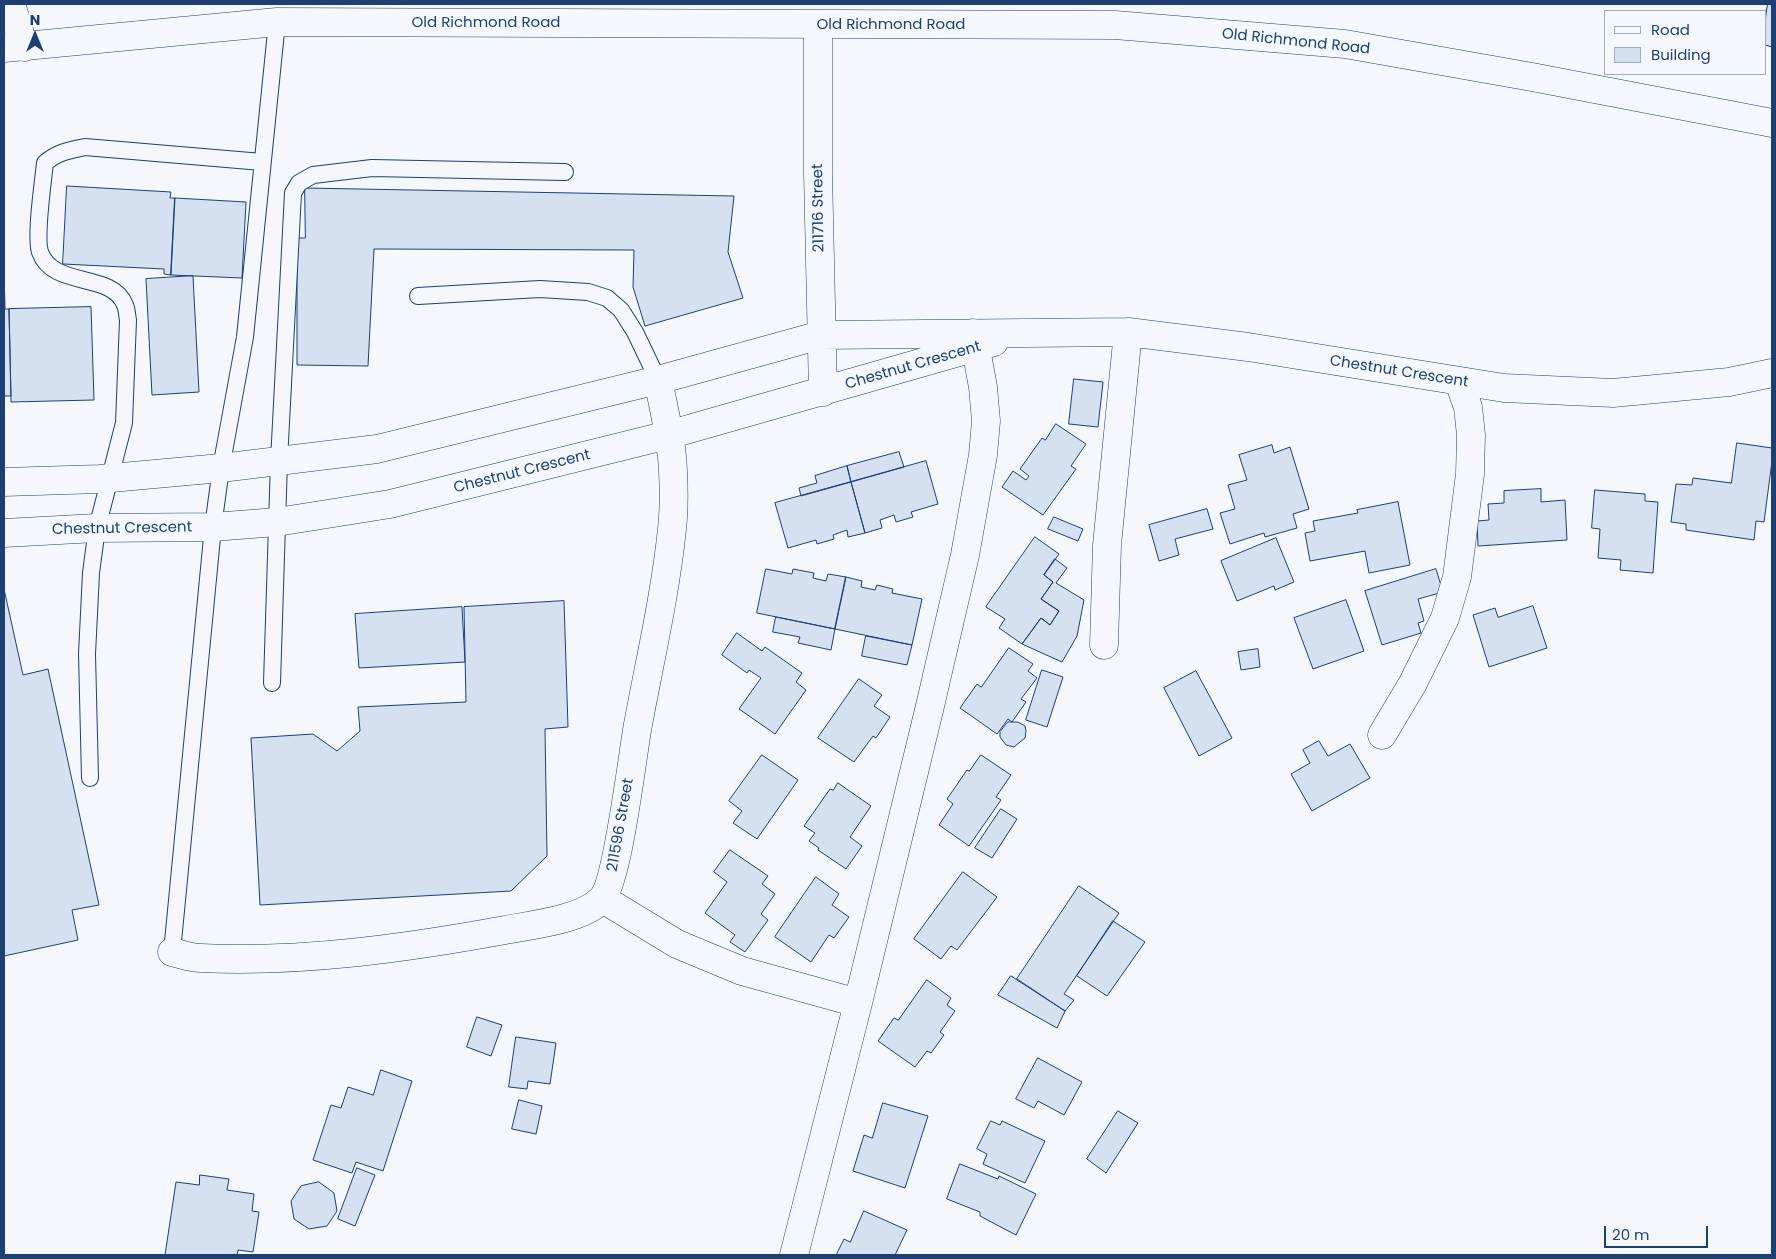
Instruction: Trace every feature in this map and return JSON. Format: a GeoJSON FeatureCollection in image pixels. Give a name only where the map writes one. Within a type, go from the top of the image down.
{"type":"FeatureCollection","features":[{"type":"Feature","properties":{"kind":"street"},"geometry":{"type":"LineString","coordinates":[[11,4],[14,48]]}},
{"type":"Feature","properties":{"kind":"street","name":"Old Richmond Road"},"geometry":{"type":"LineString","coordinates":[[14,48],[277,22],[1115,25],[1345,44],[1532,77],[1772,123]]}},
{"type":"Feature","properties":{"kind":"street","name":"211716 Street"},"geometry":{"type":"LineString","coordinates":[[818,25],[821,335],[824,392]]}},
{"type":"Feature","properties":{"kind":"street","name":"Chestnut Crescent"},"geometry":{"type":"LineString","coordinates":[[4,482],[110,478],[221,468],[377,449],[658,380],[821,335],[974,340],[1027,332],[1128,332],[1248,347],[1504,388],[1614,393],[1729,382],[1772,373]]}},
{"type":"Feature","properties":{"kind":"street"},"geometry":{"type":"LineString","coordinates":[[1104,645],[1107,545],[1128,332]]}},
{"type":"Feature","properties":{"kind":"street"},"geometry":{"type":"LineString","coordinates":[[794,1255],[858,1003],[965,555],[983,455],[986,421],[983,387],[974,340]]}},
{"type":"Feature","properties":{"kind":"street","name":"Chestnut Crescent"},"geometry":{"type":"LineString","coordinates":[[4,533],[97,528],[212,527],[277,522],[390,504],[668,435],[824,392],[974,340]]}},
{"type":"Feature","properties":{"kind":"street","name":"211596 Street"},"geometry":{"type":"LineString","coordinates":[[602,899],[613,875],[637,730],[658,626],[671,538],[674,470],[658,380]]}},
{"type":"Feature","properties":{"kind":"street"},"geometry":{"type":"LineString","coordinates":[[1382,736],[1413,683],[1445,618],[1457,577],[1470,474],[1471,435],[1468,407],[1459,382]]}},
{"type":"Feature","properties":{"kind":"street"},"geometry":{"type":"LineString","coordinates":[[172,952],[197,958],[234,959],[375,950],[451,940],[554,921],[590,908],[602,899],[676,944],[734,968],[858,1003]]}},
{"type":"Feature","properties":{"kind":"lane"},"geometry":{"type":"LineString","coordinates":[[172,952],[212,527],[245,337],[277,22]]}},
{"type":"Feature","properties":{"kind":"lane"},"geometry":{"type":"LineString","coordinates":[[90,778],[87,654],[91,573],[97,528],[124,423],[128,320],[124,303],[114,291],[92,282],[56,272],[44,260],[38,243],[46,163],[53,156],[85,146],[262,162]]}},
{"type":"Feature","properties":{"kind":"lane"},"geometry":{"type":"LineString","coordinates":[[272,684],[277,522],[293,193],[299,184],[313,175],[372,168],[565,172]]}},
{"type":"Feature","properties":{"kind":"lane"},"geometry":{"type":"LineString","coordinates":[[418,296],[540,289],[588,292],[607,298],[621,310],[635,332],[658,380]]}},
{"type":"Feature","properties":{"kind":"building"},"geometry":{"type":"Polygon","coordinates":[[[1768,4],[1772,4],[1772,47],[1766,45],[1768,4]]]}},
{"type":"Feature","properties":{"kind":"building"},"geometry":{"type":"Polygon","coordinates":[[[67,186],[171,192],[170,198],[175,198],[171,275],[164,274],[164,269],[63,264],[67,186]]]}},
{"type":"Feature","properties":{"kind":"building"},"geometry":{"type":"Polygon","coordinates":[[[305,188],[734,196],[728,252],[743,298],[645,326],[633,287],[634,250],[374,249],[368,366],[297,365],[297,238],[305,238],[305,188]]]}},
{"type":"Feature","properties":{"kind":"building"},"geometry":{"type":"Polygon","coordinates":[[[175,198],[246,202],[242,278],[171,275],[175,198]]]}},
{"type":"Feature","properties":{"kind":"building"},"geometry":{"type":"Polygon","coordinates":[[[4,271],[5,309],[9,309],[11,396],[4,396],[4,271]]]}},
{"type":"Feature","properties":{"kind":"building"},"geometry":{"type":"Polygon","coordinates":[[[193,276],[199,392],[152,395],[146,279],[193,276]]]}},
{"type":"Feature","properties":{"kind":"building"},"geometry":{"type":"Polygon","coordinates":[[[91,307],[94,400],[11,402],[9,309],[91,307]]]}},
{"type":"Feature","properties":{"kind":"building"},"geometry":{"type":"Polygon","coordinates":[[[1074,379],[1103,382],[1098,427],[1069,424],[1074,379]]]}},
{"type":"Feature","properties":{"kind":"building"},"geometry":{"type":"Polygon","coordinates":[[[1056,424],[1086,444],[1071,466],[1076,469],[1043,515],[1002,487],[1013,471],[1026,480],[1029,476],[1020,469],[1042,438],[1045,440],[1056,424]]]}},
{"type":"Feature","properties":{"kind":"building"},"geometry":{"type":"Polygon","coordinates":[[[1737,443],[1772,448],[1764,522],[1756,521],[1754,540],[1686,530],[1686,524],[1671,522],[1676,484],[1692,485],[1693,478],[1731,483],[1737,443]]]}},
{"type":"Feature","properties":{"kind":"building"},"geometry":{"type":"Polygon","coordinates":[[[1272,445],[1274,453],[1290,447],[1309,509],[1293,514],[1297,528],[1265,537],[1264,533],[1230,544],[1220,513],[1235,509],[1228,485],[1247,480],[1239,455],[1272,445]]]}},
{"type":"Feature","properties":{"kind":"building"},"geometry":{"type":"Polygon","coordinates":[[[899,452],[904,467],[851,482],[847,466],[899,452]]]}},
{"type":"Feature","properties":{"kind":"building"},"geometry":{"type":"Polygon","coordinates":[[[926,461],[938,504],[911,512],[913,517],[896,522],[894,515],[880,520],[882,528],[865,533],[851,482],[926,461]]]}},
{"type":"Feature","properties":{"kind":"building"},"geometry":{"type":"Polygon","coordinates":[[[847,466],[851,482],[801,496],[799,488],[817,483],[815,476],[847,466]]]}},
{"type":"Feature","properties":{"kind":"building"},"geometry":{"type":"Polygon","coordinates":[[[851,482],[865,533],[848,537],[847,530],[833,535],[834,539],[817,544],[816,540],[788,548],[775,503],[851,482]]]}},
{"type":"Feature","properties":{"kind":"building"},"geometry":{"type":"Polygon","coordinates":[[[1541,489],[1541,502],[1565,500],[1567,540],[1478,546],[1477,521],[1489,520],[1488,504],[1504,503],[1504,491],[1541,489]]]}},
{"type":"Feature","properties":{"kind":"building"},"geometry":{"type":"Polygon","coordinates":[[[1595,490],[1645,494],[1645,501],[1658,502],[1653,573],[1620,570],[1621,560],[1598,558],[1600,529],[1592,528],[1595,490]]]}},
{"type":"Feature","properties":{"kind":"building"},"geometry":{"type":"Polygon","coordinates":[[[1398,502],[1410,565],[1369,573],[1365,551],[1310,561],[1305,533],[1315,531],[1313,521],[1358,513],[1357,510],[1398,502]]]}},
{"type":"Feature","properties":{"kind":"building"},"geometry":{"type":"Polygon","coordinates":[[[1207,509],[1213,529],[1175,539],[1179,555],[1159,561],[1149,525],[1207,509]]]}},
{"type":"Feature","properties":{"kind":"building"},"geometry":{"type":"Polygon","coordinates":[[[1054,517],[1083,529],[1078,541],[1048,529],[1054,517]]]}},
{"type":"Feature","properties":{"kind":"building"},"geometry":{"type":"Polygon","coordinates":[[[1035,537],[1059,554],[1044,575],[1053,582],[1041,599],[1059,611],[1050,625],[1041,618],[1022,644],[999,628],[1005,619],[986,607],[1035,537]]]}},
{"type":"Feature","properties":{"kind":"building"},"geometry":{"type":"Polygon","coordinates":[[[1276,538],[1294,582],[1275,590],[1274,586],[1237,601],[1221,561],[1276,538]]]}},
{"type":"Feature","properties":{"kind":"building"},"geometry":{"type":"Polygon","coordinates":[[[1055,559],[1067,568],[1056,583],[1084,600],[1077,636],[1062,662],[1022,644],[1041,618],[1050,625],[1059,611],[1041,599],[1053,582],[1044,575],[1055,559]]]}},
{"type":"Feature","properties":{"kind":"building"},"geometry":{"type":"Polygon","coordinates":[[[766,569],[792,574],[793,569],[814,573],[813,578],[826,581],[828,574],[846,577],[835,629],[757,613],[766,569]]]}},
{"type":"Feature","properties":{"kind":"building"},"geometry":{"type":"Polygon","coordinates":[[[1436,569],[1443,592],[1418,599],[1424,621],[1418,623],[1421,633],[1382,645],[1365,591],[1436,569]]]}},
{"type":"Feature","properties":{"kind":"building"},"geometry":{"type":"Polygon","coordinates":[[[846,577],[862,581],[861,587],[875,590],[877,585],[893,589],[892,593],[922,599],[912,645],[835,629],[846,577]]]}},
{"type":"Feature","properties":{"kind":"building"},"geometry":{"type":"Polygon","coordinates":[[[4,589],[23,675],[48,669],[99,905],[72,910],[78,940],[4,956],[4,589]]]}},
{"type":"Feature","properties":{"kind":"building"},"geometry":{"type":"Polygon","coordinates":[[[1346,600],[1364,651],[1313,669],[1294,618],[1346,600]]]}},
{"type":"Feature","properties":{"kind":"building"},"geometry":{"type":"Polygon","coordinates":[[[564,601],[568,727],[545,729],[547,856],[511,891],[260,905],[251,738],[313,734],[337,751],[360,731],[358,707],[466,702],[464,607],[564,601]]]}},
{"type":"Feature","properties":{"kind":"building"},"geometry":{"type":"Polygon","coordinates":[[[1533,606],[1547,648],[1489,667],[1473,615],[1495,608],[1498,617],[1533,606]]]}},
{"type":"Feature","properties":{"kind":"building"},"geometry":{"type":"Polygon","coordinates":[[[462,607],[465,662],[359,668],[355,614],[462,607]]]}},
{"type":"Feature","properties":{"kind":"building"},"geometry":{"type":"Polygon","coordinates":[[[776,617],[835,629],[831,650],[798,643],[800,637],[773,632],[776,617]]]}},
{"type":"Feature","properties":{"kind":"building"},"geometry":{"type":"Polygon","coordinates":[[[737,633],[762,651],[765,647],[802,673],[796,682],[806,690],[775,734],[739,709],[761,678],[749,670],[747,673],[722,655],[737,633]]]}},
{"type":"Feature","properties":{"kind":"building"},"geometry":{"type":"Polygon","coordinates":[[[866,636],[912,645],[907,665],[862,656],[866,636]]]}},
{"type":"Feature","properties":{"kind":"building"},"geometry":{"type":"Polygon","coordinates":[[[1009,648],[1033,664],[1028,671],[1037,678],[1021,699],[1026,702],[1012,722],[1008,719],[997,734],[960,708],[977,684],[981,687],[1009,648]]]}},
{"type":"Feature","properties":{"kind":"building"},"geometry":{"type":"Polygon","coordinates":[[[1258,649],[1260,667],[1241,670],[1238,652],[1258,649]]]}},
{"type":"Feature","properties":{"kind":"building"},"geometry":{"type":"Polygon","coordinates":[[[1042,670],[1063,677],[1047,727],[1026,720],[1042,670]]]}},
{"type":"Feature","properties":{"kind":"building"},"geometry":{"type":"Polygon","coordinates":[[[1196,671],[1232,738],[1199,756],[1164,688],[1196,671]]]}},
{"type":"Feature","properties":{"kind":"building"},"geometry":{"type":"Polygon","coordinates":[[[859,679],[882,695],[874,706],[890,717],[876,738],[873,736],[854,762],[818,738],[859,679]]]}},
{"type":"Feature","properties":{"kind":"building"},"geometry":{"type":"Polygon","coordinates":[[[1008,722],[1018,722],[1025,726],[1025,738],[1014,747],[1006,745],[1000,737],[1000,732],[1008,722]]]}},
{"type":"Feature","properties":{"kind":"building"},"geometry":{"type":"Polygon","coordinates":[[[1319,741],[1328,756],[1350,744],[1370,778],[1312,811],[1291,774],[1310,763],[1303,750],[1319,741]]]}},
{"type":"Feature","properties":{"kind":"building"},"geometry":{"type":"Polygon","coordinates":[[[762,755],[798,780],[757,839],[733,823],[742,811],[729,801],[762,755]]]}},
{"type":"Feature","properties":{"kind":"building"},"geometry":{"type":"Polygon","coordinates":[[[981,755],[1011,775],[996,797],[1001,800],[969,846],[939,825],[953,804],[947,799],[967,770],[969,771],[981,755]]]}},
{"type":"Feature","properties":{"kind":"building"},"geometry":{"type":"Polygon","coordinates":[[[838,783],[871,806],[850,837],[862,846],[846,869],[818,850],[819,848],[809,841],[815,833],[804,826],[830,789],[833,790],[838,783]]]}},
{"type":"Feature","properties":{"kind":"building"},"geometry":{"type":"Polygon","coordinates":[[[1001,809],[1017,819],[992,858],[975,848],[1001,809]]]}},
{"type":"Feature","properties":{"kind":"building"},"geometry":{"type":"Polygon","coordinates":[[[730,850],[768,876],[762,884],[775,894],[761,914],[768,920],[745,952],[730,942],[735,935],[705,913],[727,882],[714,872],[730,850]]]}},
{"type":"Feature","properties":{"kind":"building"},"geometry":{"type":"Polygon","coordinates":[[[963,872],[997,897],[957,950],[951,946],[941,959],[914,939],[963,872]]]}},
{"type":"Feature","properties":{"kind":"building"},"geometry":{"type":"Polygon","coordinates":[[[816,877],[839,894],[832,905],[849,917],[834,938],[829,935],[811,962],[775,937],[816,877]]]}},
{"type":"Feature","properties":{"kind":"building"},"geometry":{"type":"Polygon","coordinates":[[[1079,886],[1119,913],[1064,994],[1074,1000],[1065,1011],[1017,979],[1079,886]]]}},
{"type":"Feature","properties":{"kind":"building"},"geometry":{"type":"Polygon","coordinates":[[[1113,921],[1145,942],[1107,996],[1077,976],[1113,921]]]}},
{"type":"Feature","properties":{"kind":"building"},"geometry":{"type":"Polygon","coordinates":[[[1011,976],[1065,1011],[1057,1028],[998,995],[1011,976]]]}},
{"type":"Feature","properties":{"kind":"building"},"geometry":{"type":"Polygon","coordinates":[[[927,980],[951,998],[947,1005],[955,1011],[940,1032],[944,1035],[931,1053],[927,1051],[915,1067],[878,1041],[894,1018],[898,1020],[927,980]]]}},
{"type":"Feature","properties":{"kind":"building"},"geometry":{"type":"Polygon","coordinates":[[[477,1017],[502,1025],[491,1056],[467,1047],[477,1017]]]}},
{"type":"Feature","properties":{"kind":"building"},"geometry":{"type":"Polygon","coordinates":[[[516,1037],[556,1043],[550,1084],[528,1081],[527,1089],[509,1087],[516,1037]]]}},
{"type":"Feature","properties":{"kind":"building"},"geometry":{"type":"Polygon","coordinates":[[[1038,1058],[1082,1082],[1064,1115],[1038,1101],[1034,1108],[1016,1099],[1038,1058]]]}},
{"type":"Feature","properties":{"kind":"building"},"geometry":{"type":"Polygon","coordinates":[[[381,1070],[412,1081],[383,1171],[356,1162],[352,1173],[313,1160],[331,1105],[341,1108],[348,1087],[373,1095],[381,1070]]]}},
{"type":"Feature","properties":{"kind":"building"},"geometry":{"type":"Polygon","coordinates":[[[519,1100],[542,1106],[536,1134],[512,1129],[519,1100]]]}},
{"type":"Feature","properties":{"kind":"building"},"geometry":{"type":"Polygon","coordinates":[[[883,1103],[928,1116],[905,1188],[853,1171],[864,1135],[872,1138],[883,1103]]]}},
{"type":"Feature","properties":{"kind":"building"},"geometry":{"type":"Polygon","coordinates":[[[1118,1111],[1138,1123],[1106,1173],[1087,1159],[1118,1111]]]}},
{"type":"Feature","properties":{"kind":"building"},"geometry":{"type":"Polygon","coordinates":[[[991,1121],[1000,1125],[1002,1121],[1045,1141],[1025,1183],[983,1164],[987,1154],[977,1149],[991,1121]]]}},
{"type":"Feature","properties":{"kind":"building"},"geometry":{"type":"Polygon","coordinates":[[[960,1164],[998,1179],[999,1176],[1036,1194],[1016,1235],[980,1216],[980,1212],[947,1199],[960,1164]]]}},
{"type":"Feature","properties":{"kind":"building"},"geometry":{"type":"Polygon","coordinates":[[[357,1168],[375,1175],[355,1226],[338,1219],[357,1168]]]}},
{"type":"Feature","properties":{"kind":"building"},"geometry":{"type":"Polygon","coordinates":[[[200,1175],[229,1179],[227,1190],[254,1194],[252,1211],[259,1212],[253,1252],[238,1250],[237,1255],[165,1255],[176,1182],[199,1185],[200,1175]]]}},
{"type":"Feature","properties":{"kind":"building"},"geometry":{"type":"Polygon","coordinates":[[[319,1182],[334,1193],[337,1211],[327,1226],[309,1229],[294,1219],[291,1201],[301,1186],[319,1182]]]}},
{"type":"Feature","properties":{"kind":"building"},"geometry":{"type":"Polygon","coordinates":[[[864,1211],[907,1230],[895,1255],[836,1255],[844,1239],[850,1242],[864,1211]]]}}]}
